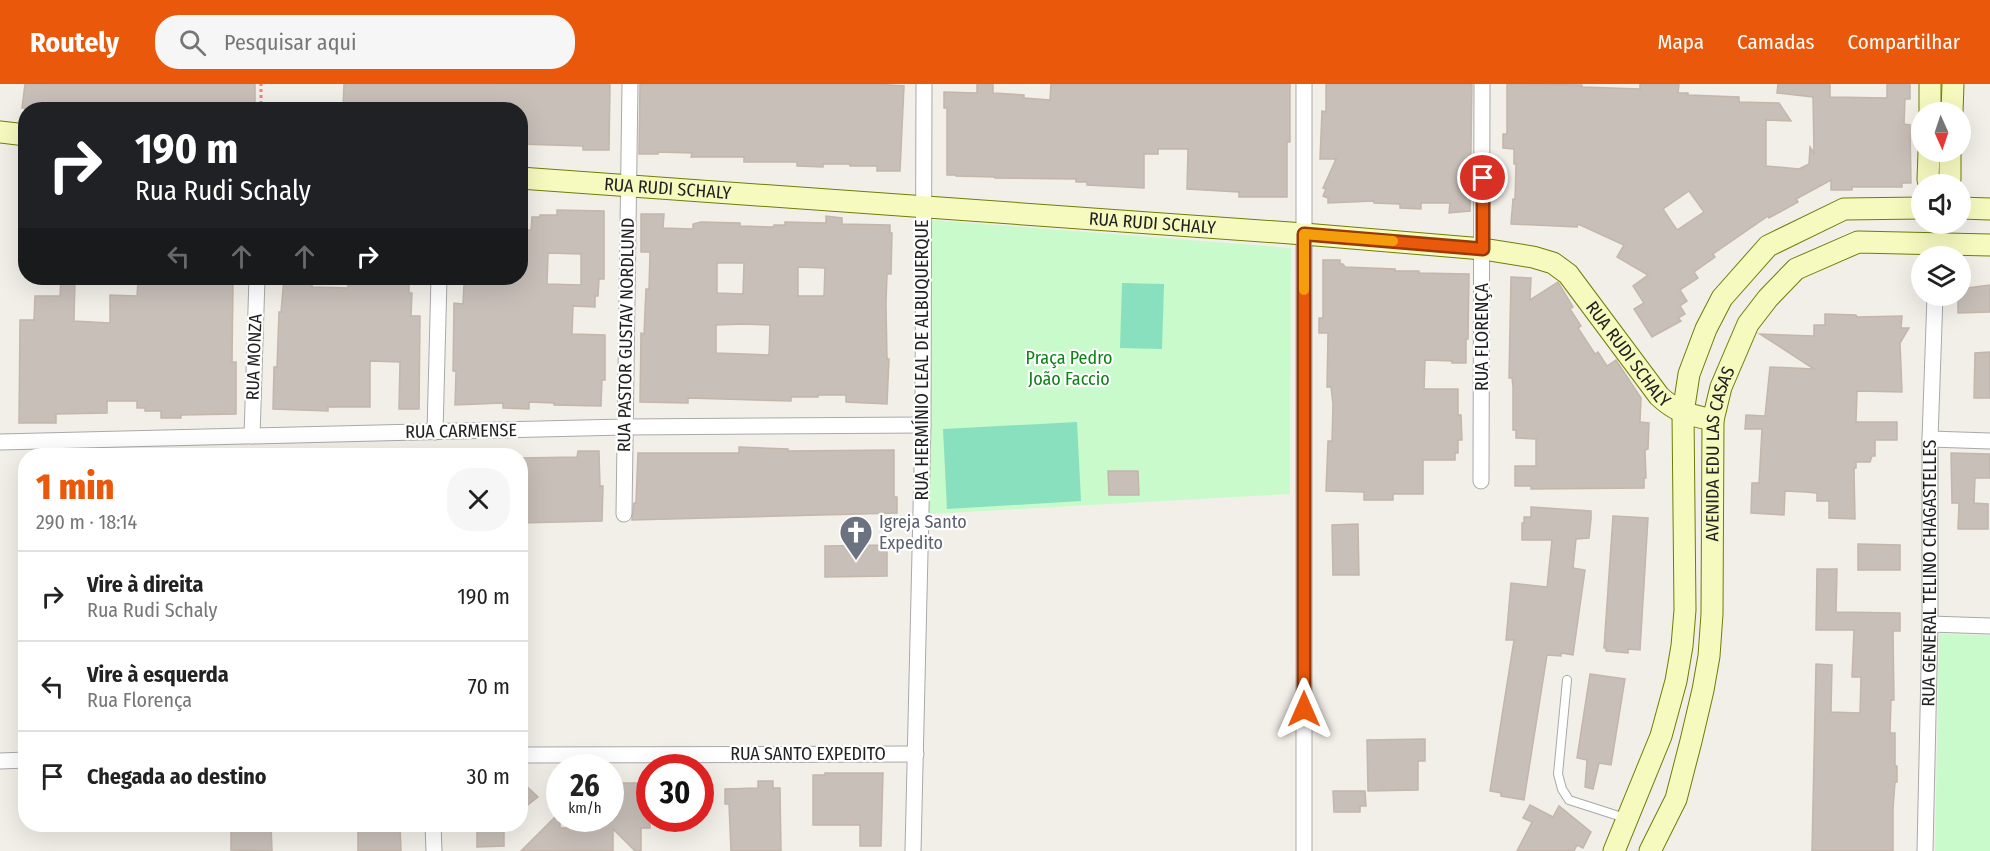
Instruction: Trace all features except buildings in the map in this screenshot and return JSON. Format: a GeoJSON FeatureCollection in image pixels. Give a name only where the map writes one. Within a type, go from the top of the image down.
{"type":"FeatureCollection","features":[{"type":"Feature","properties":{"kind":"street","name":"RUA PASTOR GUSTAV NORDLUND"},"geometry":{"type":"LineString","coordinates":[[624,514],[630,84]]}},
{"type":"Feature","properties":{"kind":"street","name":"RUA HERMÍNIO LEAL DE ALBUQUERQUE"},"geometry":{"type":"LineString","coordinates":[[913,851],[923,425],[924,84]]}},
{"type":"Feature","properties":{"kind":"street"},"geometry":{"type":"LineString","coordinates":[[1304,84],[1304,851]]}},
{"type":"Feature","properties":{"kind":"street","name":"RUA FLORENÇA"},"geometry":{"type":"LineString","coordinates":[[1481,482],[1482,84]]}},
{"type":"Feature","properties":{"kind":"street"},"geometry":{"type":"LineString","coordinates":[[1930,84],[1930,102]]}},
{"type":"Feature","properties":{"kind":"street"},"geometry":{"type":"LineString","coordinates":[[1952,102],[1953,84]]}},
{"type":"Feature","properties":{"kind":"street"},"geometry":{"type":"LineString","coordinates":[[0,132],[18,134]]}},
{"type":"Feature","properties":{"kind":"street","name":"RUA RUDI SCHALY"},"geometry":{"type":"LineString","coordinates":[[528,179],[1304,234],[1483,249],[1533,256],[1553,263],[1568,274],[1659,396],[1671,407],[1683,413],[1713,420]]}},
{"type":"Feature","properties":{"kind":"street","name":"AVENIDA EDU LAS CASAS"},"geometry":{"type":"LineString","coordinates":[[1614,851],[1661,736],[1676,681],[1682,646],[1684,610],[1683,413],[1689,374],[1706,329],[1722,298],[1768,246],[1844,209],[1911,208]]}},
{"type":"Feature","properties":{"kind":"street"},"geometry":{"type":"LineString","coordinates":[[1971,208],[1990,209]]}},
{"type":"Feature","properties":{"kind":"street","name":"AVENIDA EDU LAS CASAS"},"geometry":{"type":"LineString","coordinates":[[1650,851],[1676,800],[1703,690],[1709,656],[1712,614],[1713,420],[1725,378],[1748,324],[1768,298],[1796,269],[1858,242],[1937,241],[1990,245]]}},
{"type":"Feature","properties":{"kind":"street","name":"RUA MONZA"},"geometry":{"type":"LineString","coordinates":[[252,436],[257,285]]}},
{"type":"Feature","properties":{"kind":"street"},"geometry":{"type":"LineString","coordinates":[[435,432],[439,285]]}},
{"type":"Feature","properties":{"kind":"street","name":"RUA GENERAL TELINO CHAGASTELLES"},"geometry":{"type":"LineString","coordinates":[[1925,851],[1930,624],[1930,439],[1935,306]]}},
{"type":"Feature","properties":{"kind":"street","name":"RUA CARMENSE"},"geometry":{"type":"LineString","coordinates":[[0,442],[625,427],[923,425]]}},
{"type":"Feature","properties":{"kind":"street"},"geometry":{"type":"LineString","coordinates":[[1930,439],[1990,441]]}},
{"type":"Feature","properties":{"kind":"street"},"geometry":{"type":"LineString","coordinates":[[1930,624],[1990,626]]}},
{"type":"Feature","properties":{"kind":"street"},"geometry":{"type":"LineString","coordinates":[[1676,681],[1703,690]]}},
{"type":"Feature","properties":{"kind":"street","name":"RUA SANTO EXPEDITO"},"geometry":{"type":"LineString","coordinates":[[528,755],[916,754]]}},
{"type":"Feature","properties":{"kind":"street"},"geometry":{"type":"LineString","coordinates":[[0,760],[18,760]]}},
{"type":"Feature","properties":{"kind":"street"},"geometry":{"type":"LineString","coordinates":[[433,832],[434,851]]}},
{"type":"Feature","properties":{"kind":"lane"},"geometry":{"type":"LineString","coordinates":[[1567,680],[1558,774],[1562,789],[1569,800],[1628,819]]}},
{"type":"Feature","properties":{"kind":"path"},"geometry":{"type":"LineString","coordinates":[[261,84],[261,102]]}},
{"type":"Feature","properties":{"kind":"green space","name":"Praça Pedro João Faccio"},"geometry":{"type":"Polygon","coordinates":[[[932,220],[1291,248],[1290,494],[928,514],[932,220]]]}},
{"type":"Feature","properties":{"kind":"green space"},"geometry":{"type":"Polygon","coordinates":[[[1122,283],[1164,284],[1162,349],[1120,348],[1122,283]]]}},
{"type":"Feature","properties":{"kind":"green space"},"geometry":{"type":"Polygon","coordinates":[[[1077,422],[1081,501],[947,509],[943,429],[1077,422]]]}},
{"type":"Feature","properties":{"kind":"green space"},"geometry":{"type":"Polygon","coordinates":[[[1939,634],[1990,635],[1990,851],[1935,851],[1939,634]]]}},
{"type":"Feature","properties":{"kind":"slow traffic"},"geometry":{"type":"LineString","coordinates":[[1304,290],[1304,234],[1393,241]]}},
{"type":"Feature","properties":{"kind":"place","name":"Igreja Santo Expedito"},"geometry":{"type":"Point","coordinates":[856,561]}},
{"type":"Feature","properties":{"kind":"route"},"geometry":{"type":"LineString","coordinates":[[1304,709],[1304,234],[1483,249],[1483,178]]}}]}
